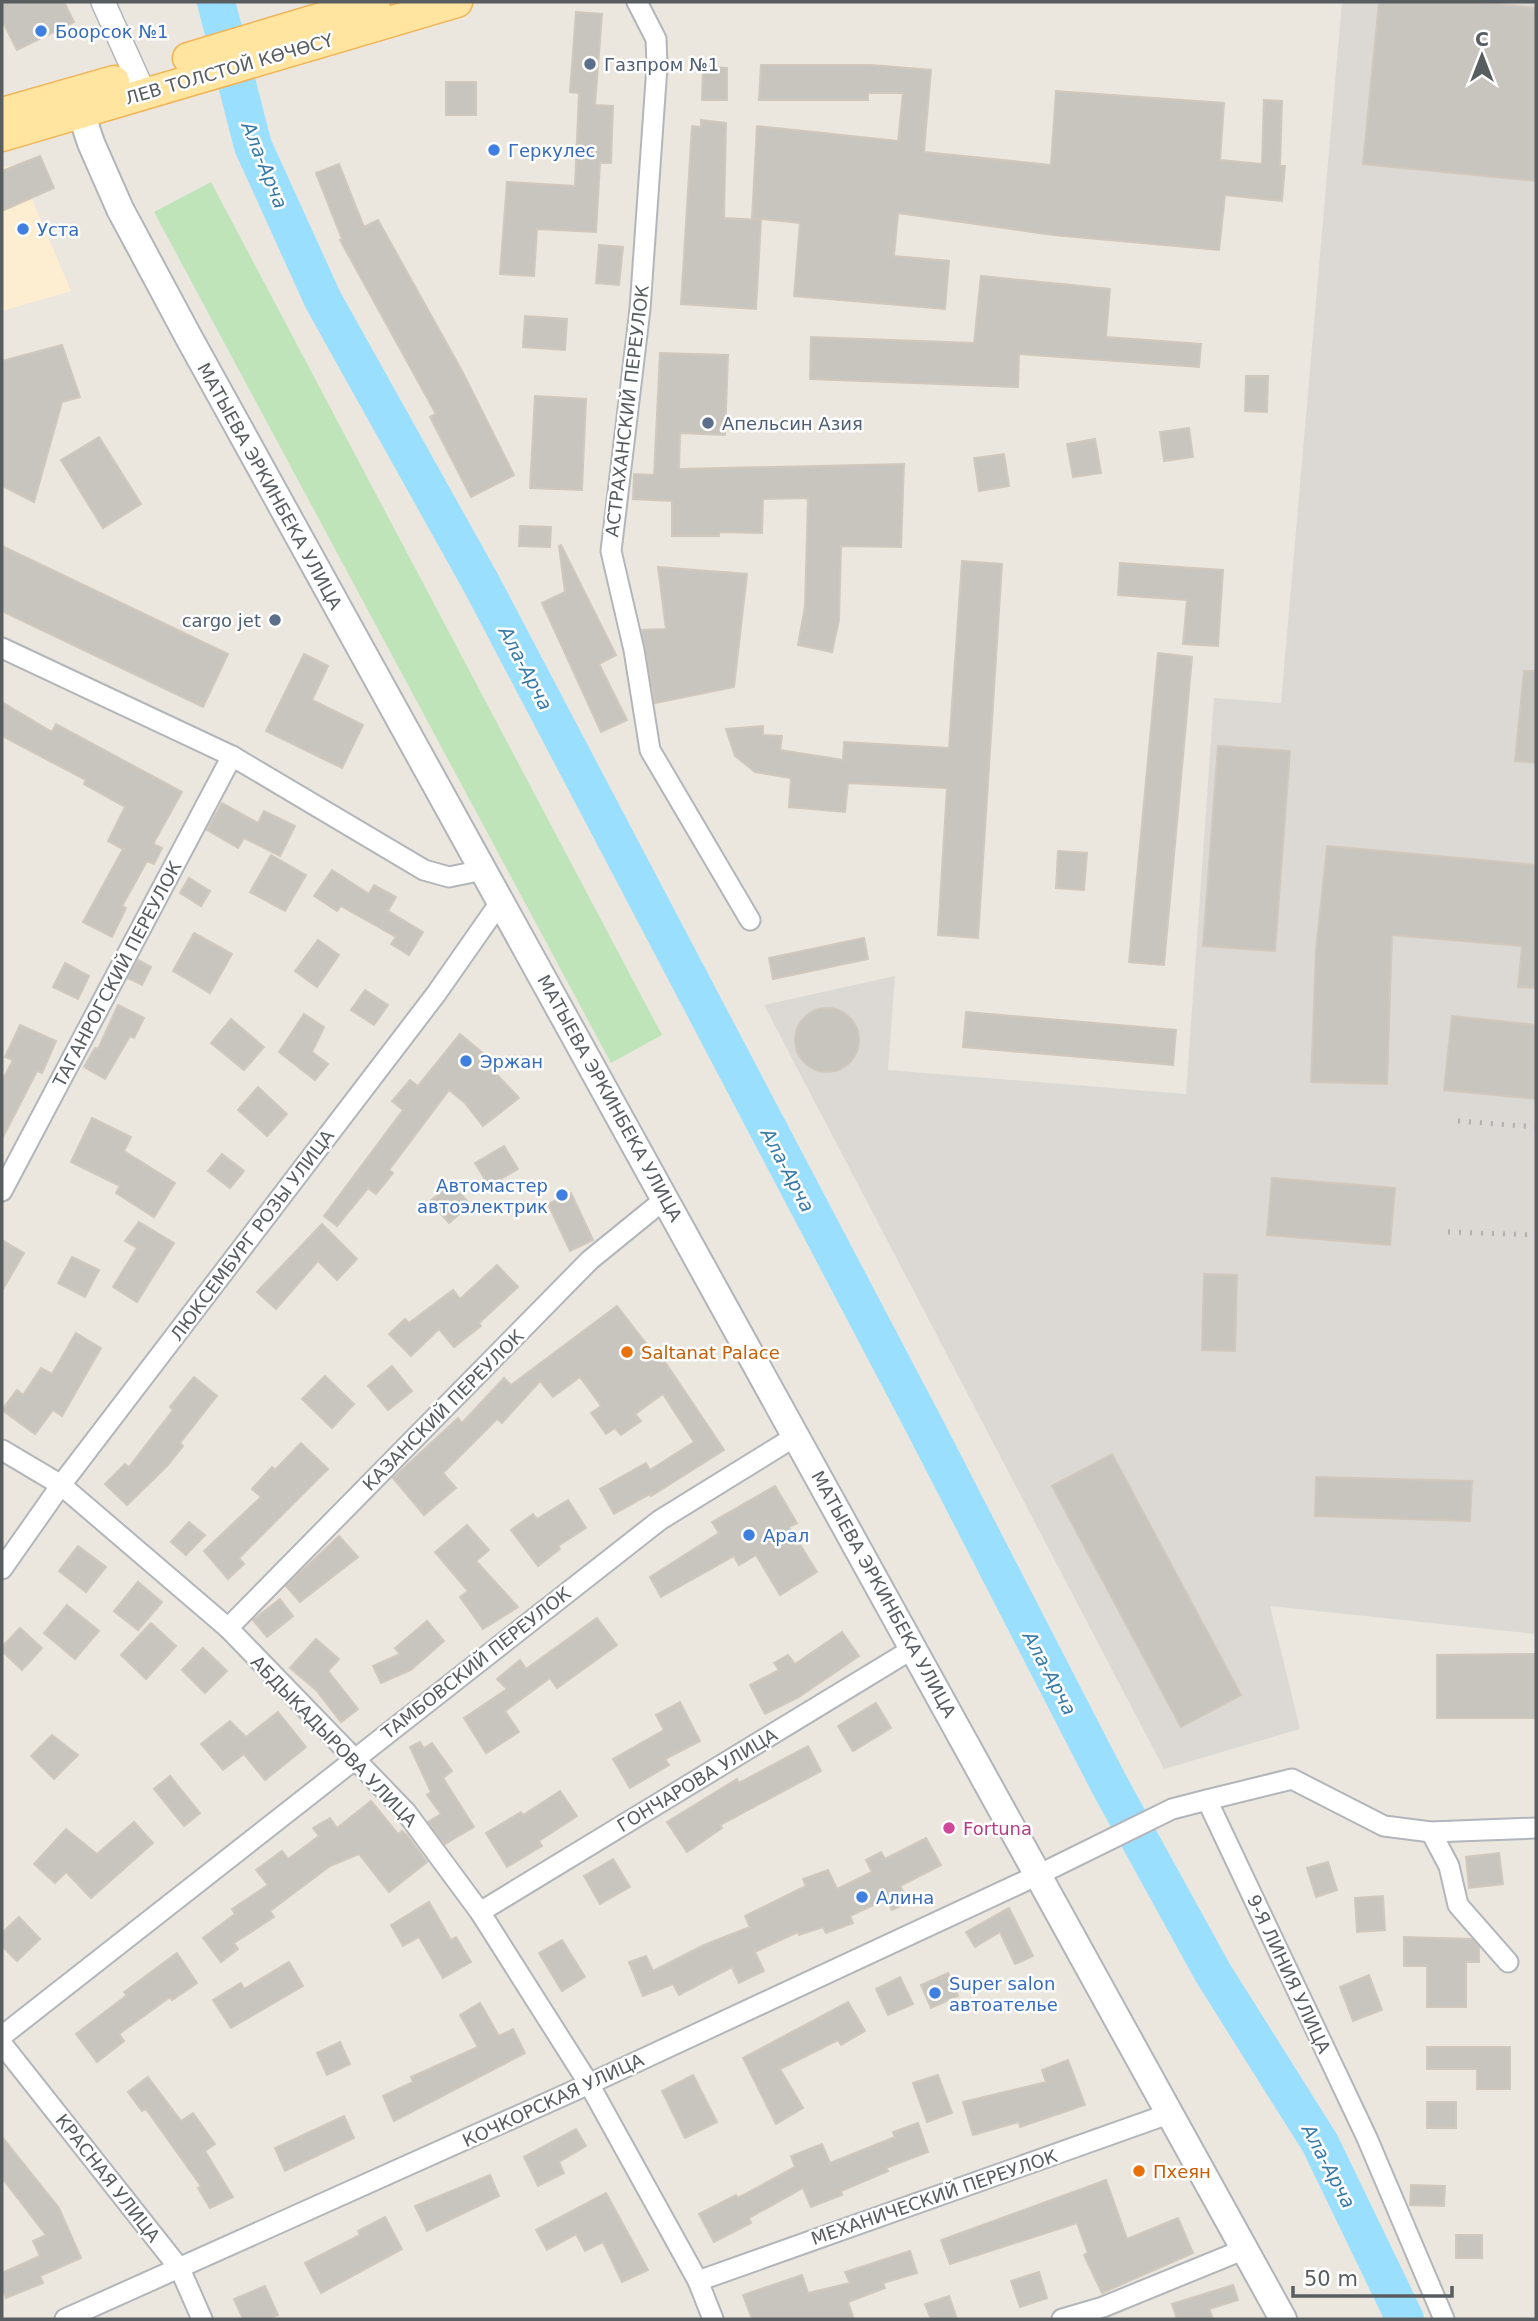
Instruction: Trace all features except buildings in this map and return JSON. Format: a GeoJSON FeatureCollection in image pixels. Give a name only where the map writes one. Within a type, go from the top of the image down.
{"type":"FeatureCollection","features":[{"type":"Feature","properties":{"kind":"main road","name":"ЛЕВ ТОЛСТОЙ КӨЧӨСҮ"},"geometry":{"type":"LineString","coordinates":[[280,43],[375,2]]}},
{"type":"Feature","properties":{"kind":"main road","name":"ЛЕВ ТОЛСТОЙ КӨЧӨСҮ"},"geometry":{"type":"LineString","coordinates":[[2,136],[78,103],[192,67],[280,43],[457,2]]}},
{"type":"Feature","properties":{"kind":"main road","name":"ЛЕВ ТОЛСТОЙ КӨЧӨСҮ"},"geometry":{"type":"LineString","coordinates":[[2,113],[78,103]]}},
{"type":"Feature","properties":{"kind":"main road","name":"МАТЫЕВА ЭРКИНБЕКА УЛИЦА"},"geometry":{"type":"LineString","coordinates":[[78,103],[103,175],[126,221],[1283,2319]]}},
{"type":"Feature","properties":{"kind":"street"},"geometry":{"type":"LineString","coordinates":[[103,2],[140,84]]}},
{"type":"Feature","properties":{"kind":"street","name":"АСТРАХАНСКИЙ ПЕРЕУЛОК"},"geometry":{"type":"LineString","coordinates":[[637,2],[656,39],[657,66],[640,309],[611,551],[634,650],[650,750],[750,920]]}},
{"type":"Feature","properties":{"kind":"street"},"geometry":{"type":"LineString","coordinates":[[2,648],[232,756],[424,870],[449,877],[483,870]]}},
{"type":"Feature","properties":{"kind":"street","name":"ТАГАНРОГСКИЙ ПЕРЕУЛОК"},"geometry":{"type":"LineString","coordinates":[[2,1191],[232,756]]}},
{"type":"Feature","properties":{"kind":"street","name":"ЛЮКСЕМБУРГ РОЗЫ УЛИЦА"},"geometry":{"type":"LineString","coordinates":[[2,1569],[61,1485],[436,994],[501,901]]}},
{"type":"Feature","properties":{"kind":"street","name":"КАЗАНСКИЙ ПЕРЕУЛОК"},"geometry":{"type":"LineString","coordinates":[[228,1628],[590,1260],[665,1199]]}},
{"type":"Feature","properties":{"kind":"street","name":"ТАМБОВСКИЙ ПЕРЕУЛОК"},"geometry":{"type":"LineString","coordinates":[[2,2036],[660,1520],[796,1436]]}},
{"type":"Feature","properties":{"kind":"street","name":"АБДЫКАДЫРОВА УЛИЦА"},"geometry":{"type":"LineString","coordinates":[[2,1450],[61,1485],[228,1628],[406,1812],[480,1912],[589,2084],[698,2281],[713,2319]]}},
{"type":"Feature","properties":{"kind":"street","name":"ГОНЧАРОВА УЛИЦА"},"geometry":{"type":"LineString","coordinates":[[480,1912],[914,1648]]}},
{"type":"Feature","properties":{"kind":"street"},"geometry":{"type":"LineString","coordinates":[[1038,1875],[1172,1809],[1292,1779],[1384,1826],[1431,1832],[1536,1828]]}},
{"type":"Feature","properties":{"kind":"street","name":"9-Я ЛИНИЯ УЛИЦА"},"geometry":{"type":"LineString","coordinates":[[1207,1800],[1367,2138],[1444,2319]]}},
{"type":"Feature","properties":{"kind":"street"},"geometry":{"type":"LineString","coordinates":[[1431,1832],[1449,1866],[1458,1905],[1508,1962]]}},
{"type":"Feature","properties":{"kind":"street","name":"КОЧКОРСКАЯ УЛИЦА"},"geometry":{"type":"LineString","coordinates":[[65,2319],[589,2084],[1038,1875]]}},
{"type":"Feature","properties":{"kind":"street","name":"КРАСНАЯ УЛИЦА"},"geometry":{"type":"LineString","coordinates":[[2,2044],[180,2269],[202,2319]]}},
{"type":"Feature","properties":{"kind":"street","name":"МЕХАНИЧЕСКИЙ ПЕРЕУЛОК"},"geometry":{"type":"LineString","coordinates":[[698,2281],[1171,2113]]}},
{"type":"Feature","properties":{"kind":"street"},"geometry":{"type":"LineString","coordinates":[[1062,2319],[1103,2307],[1245,2249]]}},
{"type":"Feature","properties":{"kind":"shaded area"},"geometry":{"type":"Polygon","coordinates":[[[1342,2],[1536,2],[1536,1634],[1270,1606],[1300,1729],[1164,1769],[764,1005],[895,976],[888,1070],[1186,1094],[1214,698],[1281,703],[1342,2]]]}},
{"type":"Feature","properties":{"kind":"shaded area","name":"Уста"},"geometry":{"type":"Polygon","coordinates":[[[17,164],[71,291],[2,311],[2,168],[17,164]]]}},
{"type":"Feature","properties":{"kind":"green space"},"geometry":{"type":"Polygon","coordinates":[[[211,182],[662,1035],[611,1063],[154,212],[211,182]]]}},
{"type":"Feature","properties":{"kind":"waterway","name":"Ала-Арча"},"geometry":{"type":"LineString","coordinates":[[216,2],[253,146],[323,300],[481,583],[924,1425],[1109,1784],[1213,1973],[1320,2143],[1405,2319]]}},
{"type":"Feature","properties":{"kind":"railway"},"geometry":{"type":"LineString","coordinates":[[1458,1121],[1536,1127]]}},
{"type":"Feature","properties":{"kind":"railway"},"geometry":{"type":"LineString","coordinates":[[1448,1232],[1536,1235]]}},
{"type":"Feature","properties":{"kind":"place","name":"Боорсок №1"},"geometry":{"type":"Point","coordinates":[41,31]}},
{"type":"Feature","properties":{"kind":"place","name":"Газпром №1"},"geometry":{"type":"Point","coordinates":[590,64]}},
{"type":"Feature","properties":{"kind":"place","name":"Геркулес"},"geometry":{"type":"Point","coordinates":[494,150]}},
{"type":"Feature","properties":{"kind":"place","name":"Уста"},"geometry":{"type":"Point","coordinates":[23,229]}},
{"type":"Feature","properties":{"kind":"place","name":"Апельсин Азия"},"geometry":{"type":"Point","coordinates":[708,423]}},
{"type":"Feature","properties":{"kind":"place","name":"cargo jet"},"geometry":{"type":"Point","coordinates":[275,620]}},
{"type":"Feature","properties":{"kind":"place","name":"Эржан"},"geometry":{"type":"Point","coordinates":[466,1061]}},
{"type":"Feature","properties":{"kind":"place","name":"Автомастер автоэлектрик"},"geometry":{"type":"Point","coordinates":[562,1195]}},
{"type":"Feature","properties":{"kind":"place","name":"Saltanat Palace"},"geometry":{"type":"Point","coordinates":[627,1352]}},
{"type":"Feature","properties":{"kind":"place","name":"Арал"},"geometry":{"type":"Point","coordinates":[749,1535]}},
{"type":"Feature","properties":{"kind":"place","name":"Fortuna"},"geometry":{"type":"Point","coordinates":[949,1828]}},
{"type":"Feature","properties":{"kind":"place","name":"Алина"},"geometry":{"type":"Point","coordinates":[862,1897]}},
{"type":"Feature","properties":{"kind":"place","name":"Super salon автоателье"},"geometry":{"type":"Point","coordinates":[935,1993]}},
{"type":"Feature","properties":{"kind":"place","name":"Пхеян"},"geometry":{"type":"Point","coordinates":[1139,2171]}}]}
